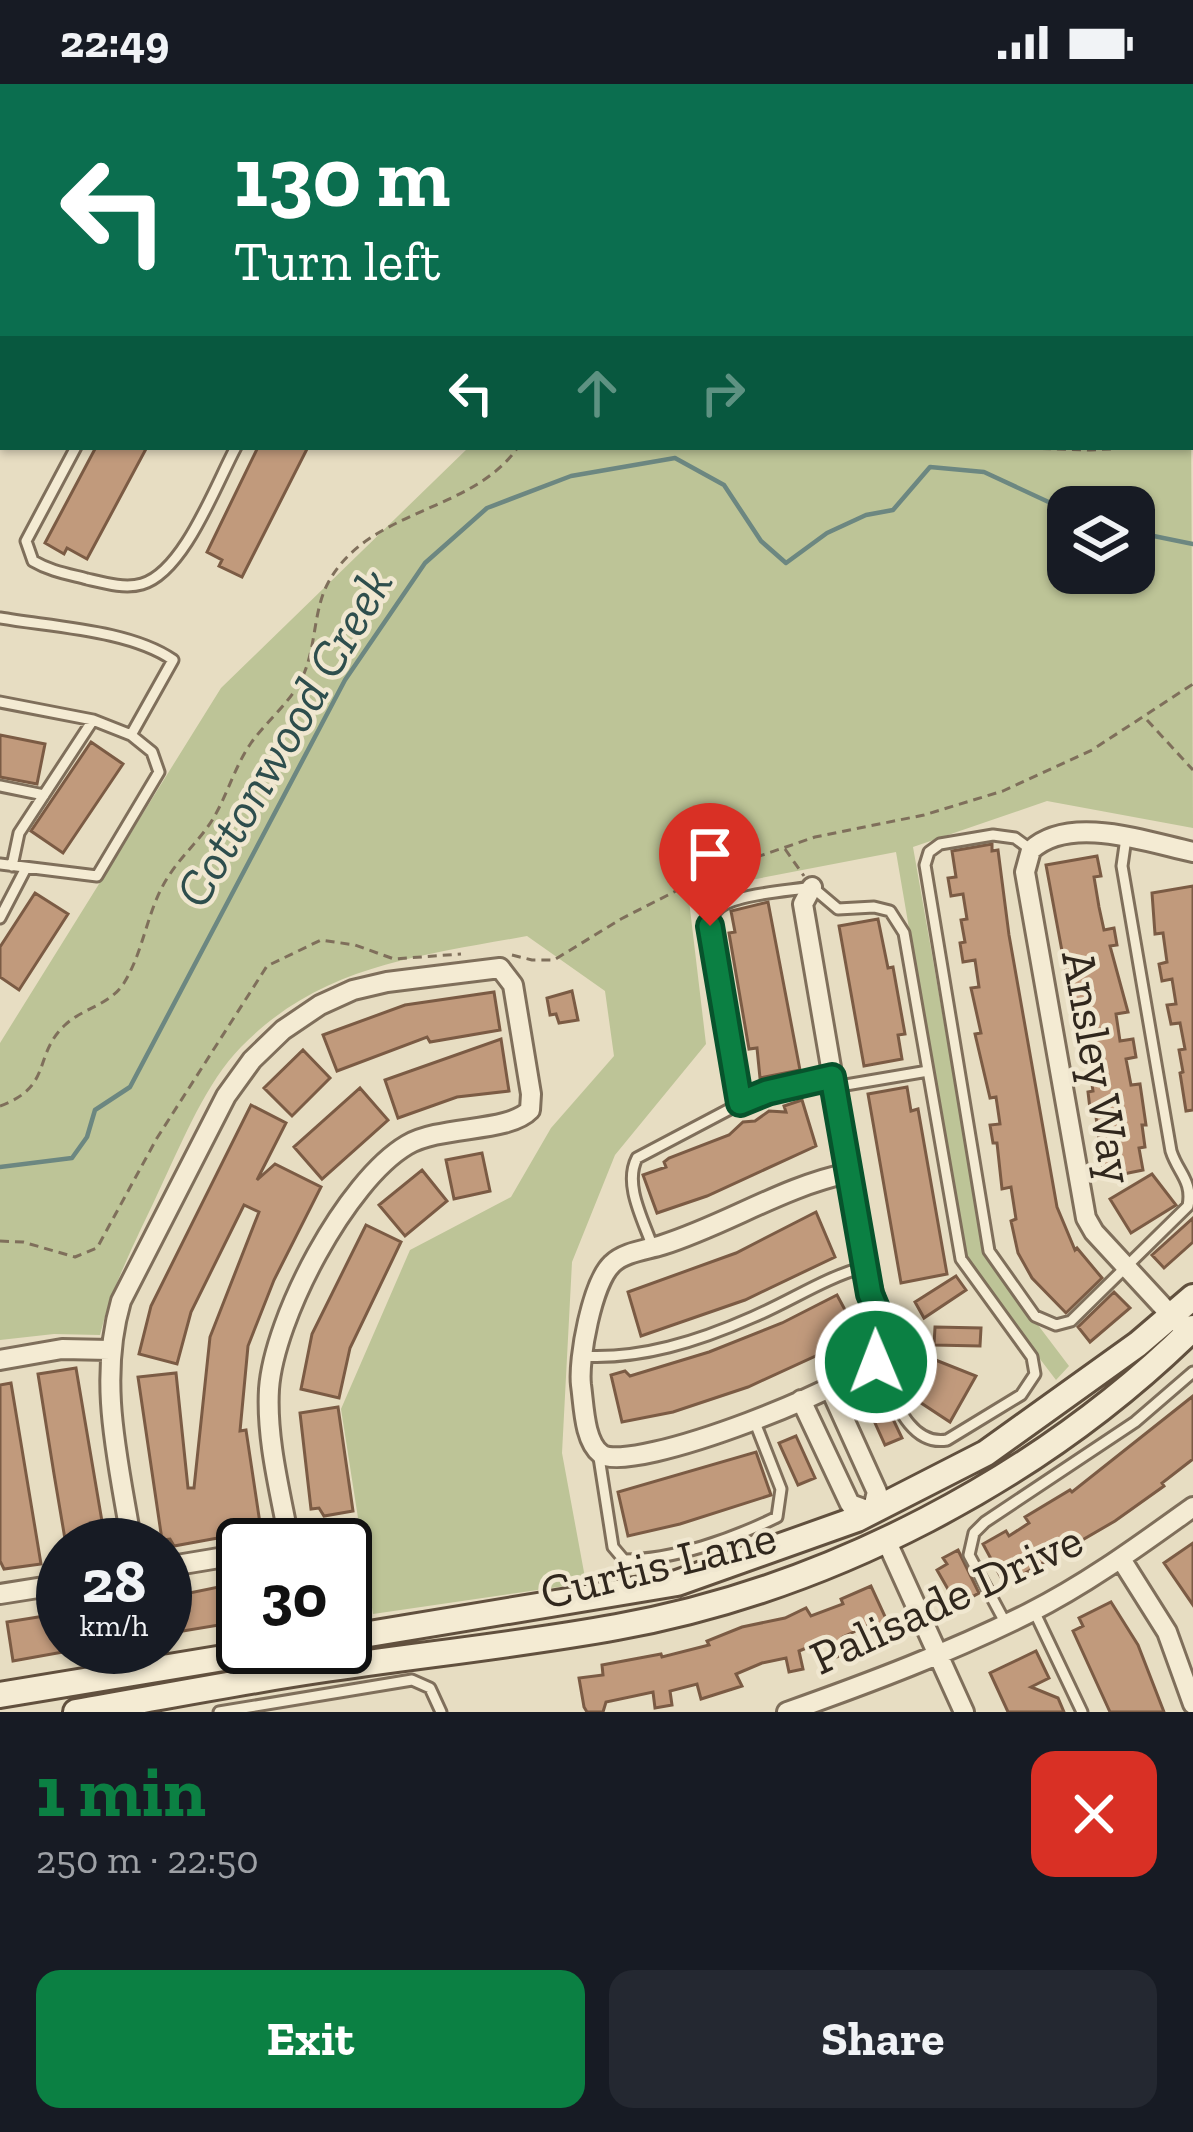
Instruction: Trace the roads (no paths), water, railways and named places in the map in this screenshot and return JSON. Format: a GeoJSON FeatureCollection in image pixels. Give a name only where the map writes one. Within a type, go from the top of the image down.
{"type":"FeatureCollection","features":[{"type":"Feature","properties":{"kind":"street"},"geometry":{"type":"LineString","coordinates":[[1030,850],[1054,835],[1082,833],[1193,852]]}},
{"type":"Feature","properties":{"kind":"street","name":"Ansley Way"},"geometry":{"type":"LineString","coordinates":[[1030,850],[1024,872],[1083,1208],[1094,1232],[1184,1326]]}},
{"type":"Feature","properties":{"kind":"street"},"geometry":{"type":"LineString","coordinates":[[812,887],[802,904],[849,1173],[865,1267],[886,1332],[880,1355],[801,1400],[716,1436],[619,1460],[598,1451],[589,1436],[581,1356],[607,1270],[623,1256],[733,1219],[814,1180],[849,1173]]}},
{"type":"Feature","properties":{"kind":"street"},"geometry":{"type":"LineString","coordinates":[[128,1518],[109,1406],[110,1350],[121,1301],[210,1122],[238,1077],[265,1046],[306,1015],[353,990],[494,966],[505,971],[512,985],[530,1110],[515,1120],[422,1138],[372,1171],[341,1212],[288,1317],[273,1368],[269,1402],[286,1518]]}},
{"type":"Feature","properties":{"kind":"street","name":"Curtis Lane"},"geometry":{"type":"LineString","coordinates":[[372,1653],[620,1627],[780,1581],[886,1540],[971,1498],[1066,1434],[1184,1326],[1193,1297]]}},
{"type":"Feature","properties":{"kind":"street","name":"Curtis Lane"},"geometry":{"type":"LineString","coordinates":[[372,1634],[677,1583],[872,1512],[986,1453],[1184,1326]]}},
{"type":"Feature","properties":{"kind":"street"},"geometry":{"type":"LineString","coordinates":[[0,1360],[41,1351],[110,1350]]}},
{"type":"Feature","properties":{"kind":"street"},"geometry":{"type":"LineString","coordinates":[[829,1386],[877,1492],[872,1512],[964,1712]]}},
{"type":"Feature","properties":{"kind":"street"},"geometry":{"type":"LineString","coordinates":[[801,1400],[850,1504],[872,1512]]}},
{"type":"Feature","properties":{"kind":"street","name":"Palisade Drive"},"geometry":{"type":"LineString","coordinates":[[787,1712],[1034,1611],[1193,1507]]}},
{"type":"Feature","properties":{"kind":"street"},"geometry":{"type":"LineString","coordinates":[[1121,1558],[1167,1632],[1193,1704]]}},
{"type":"Feature","properties":{"kind":"street"},"geometry":{"type":"LineString","coordinates":[[0,1594],[36,1588]]}},
{"type":"Feature","properties":{"kind":"street"},"geometry":{"type":"LineString","coordinates":[[0,1695],[216,1659]]}},
{"type":"Feature","properties":{"kind":"street","name":"Curtis Lane"},"geometry":{"type":"LineString","coordinates":[[76,1712],[244,1674]]}},
{"type":"Feature","properties":{"kind":"lane"},"geometry":{"type":"LineString","coordinates":[[74,450],[26,541],[33,561],[46,569],[122,586],[140,585],[162,575],[179,556],[234,450]]}},
{"type":"Feature","properties":{"kind":"lane"},"geometry":{"type":"LineString","coordinates":[[0,618],[127,640],[173,660],[131,735]]}},
{"type":"Feature","properties":{"kind":"lane"},"geometry":{"type":"LineString","coordinates":[[0,702],[93,720],[131,735],[152,752],[159,772],[97,875],[0,864]]}},
{"type":"Feature","properties":{"kind":"lane"},"geometry":{"type":"LineString","coordinates":[[13,866],[19,833],[93,720]]}},
{"type":"Feature","properties":{"kind":"lane"},"geometry":{"type":"LineString","coordinates":[[0,786],[44,795]]}},
{"type":"Feature","properties":{"kind":"lane"},"geometry":{"type":"LineString","coordinates":[[1030,850],[1015,838],[994,835],[940,844],[929,852],[925,866],[989,1251],[1035,1316],[1048,1325],[1070,1321],[1188,1207],[1191,1197],[1187,1178],[1171,1151],[1122,866],[1126,838]]}},
{"type":"Feature","properties":{"kind":"lane"},"geometry":{"type":"LineString","coordinates":[[0,918],[26,868]]}},
{"type":"Feature","properties":{"kind":"lane"},"geometry":{"type":"LineString","coordinates":[[740,1103],[710,937],[713,914],[736,900],[812,887],[838,909],[882,908],[902,924],[963,1264],[1032,1357],[1035,1374],[1021,1395],[935,1442],[915,1433],[880,1355]]}},
{"type":"Feature","properties":{"kind":"lane"},"geometry":{"type":"LineString","coordinates":[[652,1248],[633,1187],[632,1167],[637,1158],[767,1092],[928,1071]]}},
{"type":"Feature","properties":{"kind":"lane"},"geometry":{"type":"LineString","coordinates":[[581,1356],[647,1354],[753,1318],[835,1276],[865,1267]]}},
{"type":"Feature","properties":{"kind":"lane"},"geometry":{"type":"LineString","coordinates":[[1006,1624],[969,1555],[974,1533],[1135,1422],[1193,1372]]}},
{"type":"Feature","properties":{"kind":"lane"},"geometry":{"type":"LineString","coordinates":[[598,1451],[613,1547],[624,1560],[647,1558],[752,1529],[776,1517],[782,1489],[754,1420]]}},
{"type":"Feature","properties":{"kind":"lane"},"geometry":{"type":"LineString","coordinates":[[1034,1611],[1082,1712]]}},
{"type":"Feature","properties":{"kind":"lane"},"geometry":{"type":"LineString","coordinates":[[219,1712],[412,1680],[430,1688],[441,1712]]}},
{"type":"Feature","properties":{"kind":"waterway","name":"Cottonwood Creek"},"geometry":{"type":"LineString","coordinates":[[0,1167],[72,1158],[87,1137],[95,1110],[130,1087],[345,680],[425,563],[487,508],[571,476],[675,458],[724,485],[761,541],[786,563],[827,533],[866,515],[893,510],[930,467],[984,472],[1047,501]]}},
{"type":"Feature","properties":{"kind":"waterway","name":"Cottonwood Creek"},"geometry":{"type":"LineString","coordinates":[[1155,536],[1193,544]]}}]}
